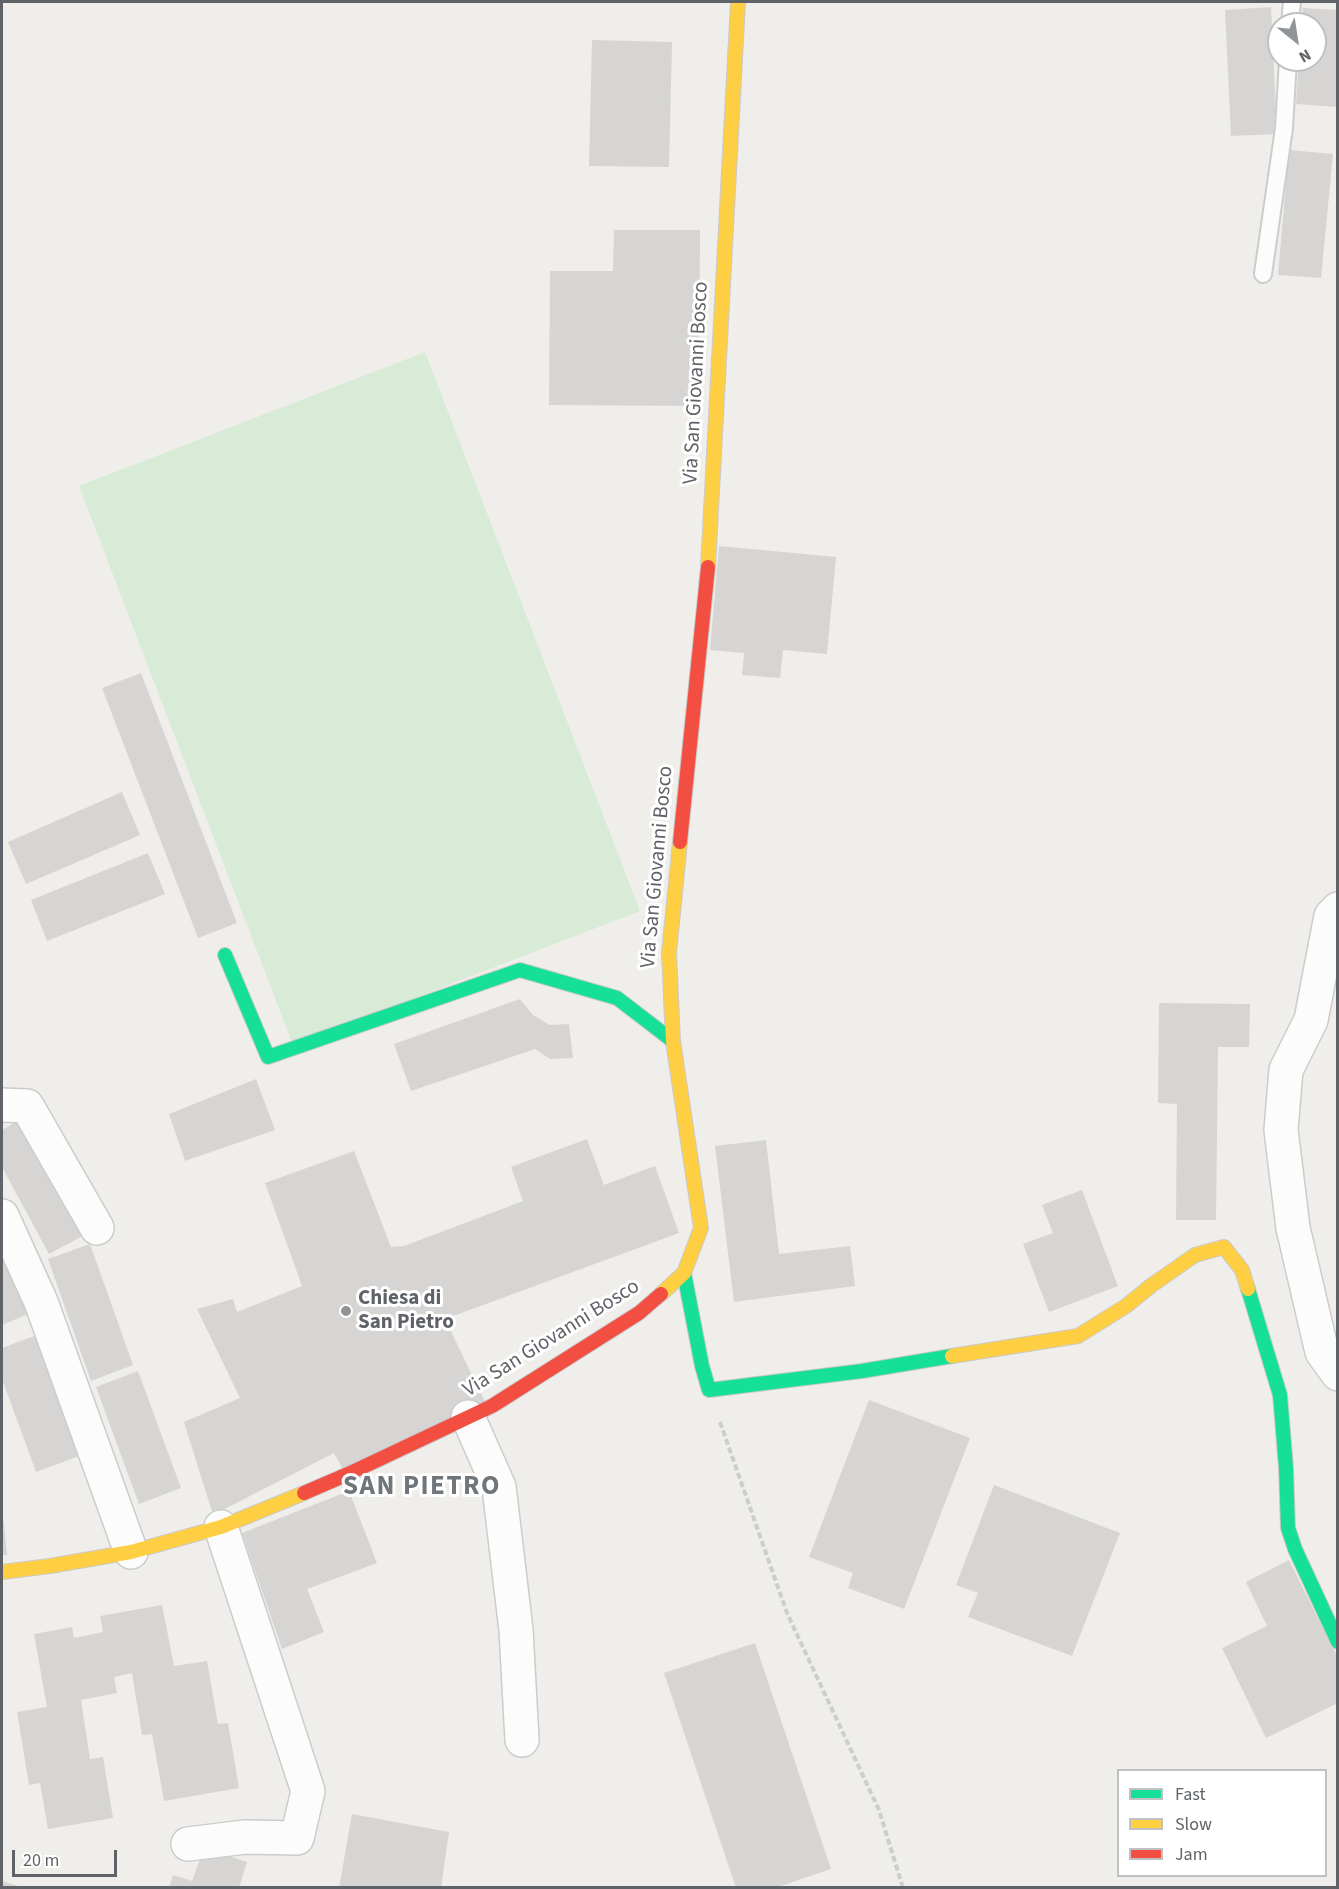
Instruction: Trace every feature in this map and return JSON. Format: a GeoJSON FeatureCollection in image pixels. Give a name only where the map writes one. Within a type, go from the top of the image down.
{"type":"FeatureCollection","features":[{"type":"Feature","properties":{"kind":"street","name":"Via San Giovanni Bosco"},"geometry":{"type":"LineString","coordinates":[[2,1572],[131,1552],[221,1527],[348,1474],[492,1406],[639,1313],[684,1273],[700,1227],[673,1041],[669,952],[709,559],[738,2]]}},
{"type":"Feature","properties":{"kind":"street"},"geometry":{"type":"LineString","coordinates":[[1338,909],[1331,916],[1311,1020],[1286,1070],[1281,1130],[1293,1228],[1322,1352],[1338,1374]]}},
{"type":"Feature","properties":{"kind":"street"},"geometry":{"type":"LineString","coordinates":[[225,955],[268,1057],[520,970],[617,998],[673,1041]]}},
{"type":"Feature","properties":{"kind":"street"},"geometry":{"type":"LineString","coordinates":[[2,1105],[27,1106],[97,1228]]}},
{"type":"Feature","properties":{"kind":"street"},"geometry":{"type":"LineString","coordinates":[[2,1216],[41,1302],[131,1552]]}},
{"type":"Feature","properties":{"kind":"street"},"geometry":{"type":"LineString","coordinates":[[684,1273],[702,1366],[709,1390],[862,1371],[1078,1336],[1126,1306],[1195,1255],[1224,1247],[1242,1270],[1280,1395],[1288,1528],[1295,1549],[1338,1642]]}},
{"type":"Feature","properties":{"kind":"street"},"geometry":{"type":"LineString","coordinates":[[468,1417],[499,1486],[516,1630],[522,1740]]}},
{"type":"Feature","properties":{"kind":"street"},"geometry":{"type":"LineString","coordinates":[[188,1844],[245,1837],[297,1838],[308,1791],[221,1527]]}},
{"type":"Feature","properties":{"kind":"lane"},"geometry":{"type":"LineString","coordinates":[[1263,274],[1284,128],[1287,72]]}},
{"type":"Feature","properties":{"kind":"path"},"geometry":{"type":"LineString","coordinates":[[709,1390],[787,1613],[879,1810],[903,1887]]}},
{"type":"Feature","properties":{"kind":"green space"},"geometry":{"type":"Polygon","coordinates":[[[425,352],[640,911],[293,1045],[79,486],[425,352]]]}},
{"type":"Feature","properties":{"kind":"building"},"geometry":{"type":"Polygon","coordinates":[[[1271,7],[1271,12],[1267,12],[1267,72],[1274,72],[1277,134],[1231,136],[1225,10],[1271,7]]]}},
{"type":"Feature","properties":{"kind":"building"},"geometry":{"type":"Polygon","coordinates":[[[1303,8],[1338,10],[1338,107],[1296,104],[1298,72],[1327,72],[1327,12],[1303,12],[1303,8]]]}},
{"type":"Feature","properties":{"kind":"building"},"geometry":{"type":"Polygon","coordinates":[[[592,40],[672,42],[669,167],[589,166],[592,40]]]}},
{"type":"Feature","properties":{"kind":"building"},"geometry":{"type":"Polygon","coordinates":[[[1289,150],[1333,154],[1321,278],[1278,275],[1289,150]]]}},
{"type":"Feature","properties":{"kind":"building"},"geometry":{"type":"Polygon","coordinates":[[[614,230],[700,230],[699,406],[549,405],[550,271],[613,271],[614,230]]]}},
{"type":"Feature","properties":{"kind":"building"},"geometry":{"type":"Polygon","coordinates":[[[719,546],[836,557],[827,654],[783,650],[780,678],[742,675],[744,653],[710,650],[719,546]]]}},
{"type":"Feature","properties":{"kind":"building"},"geometry":{"type":"Polygon","coordinates":[[[141,673],[237,923],[198,938],[102,688],[141,673]]]}},
{"type":"Feature","properties":{"kind":"building"},"geometry":{"type":"Polygon","coordinates":[[[122,792],[140,835],[26,884],[8,842],[122,792]]]}},
{"type":"Feature","properties":{"kind":"building"},"geometry":{"type":"Polygon","coordinates":[[[148,853],[165,894],[47,941],[31,900],[148,853]]]}},
{"type":"Feature","properties":{"kind":"building"},"geometry":{"type":"Polygon","coordinates":[[[520,999],[533,1015],[550,1025],[569,1024],[573,1058],[550,1059],[535,1049],[411,1091],[394,1044],[520,999]]]}},
{"type":"Feature","properties":{"kind":"building"},"geometry":{"type":"Polygon","coordinates":[[[1159,1003],[1250,1004],[1249,1047],[1218,1047],[1216,1220],[1176,1220],[1177,1104],[1158,1103],[1159,1003]]]}},
{"type":"Feature","properties":{"kind":"building"},"geometry":{"type":"Polygon","coordinates":[[[256,1079],[275,1130],[185,1161],[169,1114],[256,1079]]]}},
{"type":"Feature","properties":{"kind":"building"},"geometry":{"type":"Polygon","coordinates":[[[23,1118],[86,1234],[49,1254],[2,1167],[2,1130],[23,1118]]]}},
{"type":"Feature","properties":{"kind":"building"},"geometry":{"type":"Polygon","coordinates":[[[587,1139],[604,1185],[655,1166],[679,1233],[445,1319],[486,1404],[344,1471],[334,1453],[213,1515],[184,1422],[240,1398],[197,1309],[233,1299],[237,1312],[302,1286],[265,1183],[354,1151],[391,1247],[404,1246],[523,1201],[511,1167],[587,1139]]]}},
{"type":"Feature","properties":{"kind":"building"},"geometry":{"type":"Polygon","coordinates":[[[766,1140],[779,1254],[850,1246],[855,1286],[734,1302],[715,1146],[766,1140]]]}},
{"type":"Feature","properties":{"kind":"building"},"geometry":{"type":"Polygon","coordinates":[[[1082,1190],[1118,1286],[1049,1312],[1023,1244],[1053,1233],[1042,1205],[1082,1190]]]}},
{"type":"Feature","properties":{"kind":"building"},"geometry":{"type":"Polygon","coordinates":[[[90,1244],[133,1365],[91,1381],[48,1259],[90,1244]]]}},
{"type":"Feature","properties":{"kind":"building"},"geometry":{"type":"Polygon","coordinates":[[[2,1253],[28,1314],[2,1325],[2,1253]]]}},
{"type":"Feature","properties":{"kind":"building"},"geometry":{"type":"Polygon","coordinates":[[[37,1335],[82,1455],[36,1472],[2,1379],[2,1348],[37,1335]]]}},
{"type":"Feature","properties":{"kind":"building"},"geometry":{"type":"Polygon","coordinates":[[[138,1371],[181,1488],[139,1504],[96,1387],[138,1371]]]}},
{"type":"Feature","properties":{"kind":"building"},"geometry":{"type":"Polygon","coordinates":[[[869,1400],[970,1438],[904,1609],[848,1588],[853,1573],[809,1557],[869,1400]]]}},
{"type":"Feature","properties":{"kind":"building"},"geometry":{"type":"Polygon","coordinates":[[[994,1485],[1120,1533],[1072,1656],[968,1617],[978,1593],[956,1585],[994,1485]]]}},
{"type":"Feature","properties":{"kind":"building"},"geometry":{"type":"Polygon","coordinates":[[[349,1491],[377,1563],[307,1589],[324,1632],[282,1649],[242,1533],[349,1491]]]}},
{"type":"Feature","properties":{"kind":"building"},"geometry":{"type":"Polygon","coordinates":[[[3,1516],[7,1555],[2,1555],[3,1516]]]}},
{"type":"Feature","properties":{"kind":"building"},"geometry":{"type":"Polygon","coordinates":[[[1289,1560],[1338,1658],[1338,1703],[1266,1738],[1222,1648],[1267,1626],[1246,1582],[1289,1560]]]}},
{"type":"Feature","properties":{"kind":"building"},"geometry":{"type":"Polygon","coordinates":[[[162,1605],[174,1666],[207,1661],[218,1724],[228,1723],[239,1788],[164,1801],[152,1734],[142,1735],[132,1673],[114,1677],[117,1693],[81,1700],[90,1759],[103,1757],[113,1818],[48,1829],[40,1783],[29,1785],[17,1712],[47,1707],[34,1634],[72,1627],[74,1638],[103,1632],[100,1616],[162,1605]]]}},
{"type":"Feature","properties":{"kind":"building"},"geometry":{"type":"Polygon","coordinates":[[[755,1643],[831,1869],[775,1888],[736,1888],[664,1673],[755,1643]]]}},
{"type":"Feature","properties":{"kind":"building"},"geometry":{"type":"Polygon","coordinates":[[[352,1814],[449,1832],[441,1888],[339,1888],[352,1814]]]}},
{"type":"Feature","properties":{"kind":"building"},"geometry":{"type":"Polygon","coordinates":[[[204,1848],[247,1862],[239,1888],[169,1888],[173,1875],[192,1881],[204,1848]]]}},
{"type":"Feature","properties":{"kind":"building"},"geometry":{"type":"Polygon","coordinates":[[[2,1881],[21,1887],[2,1888],[2,1881]]]}},
{"type":"Feature","properties":{"kind":"traffic: fast"},"geometry":{"type":"LineString","coordinates":[[225,955],[268,1057],[520,970],[617,998],[673,1041]]}},
{"type":"Feature","properties":{"kind":"traffic: fast"},"geometry":{"type":"LineString","coordinates":[[684,1273],[702,1366],[709,1390],[862,1371],[952,1356]]}},
{"type":"Feature","properties":{"kind":"traffic: fast"},"geometry":{"type":"LineString","coordinates":[[1248,1289],[1280,1395],[1288,1528],[1295,1549],[1338,1642]]}},
{"type":"Feature","properties":{"kind":"traffic: slow"},"geometry":{"type":"LineString","coordinates":[[708,567],[738,2]]}},
{"type":"Feature","properties":{"kind":"traffic: slow"},"geometry":{"type":"LineString","coordinates":[[661,1294],[684,1273],[701,1228],[673,1041],[669,953],[680,842]]}},
{"type":"Feature","properties":{"kind":"traffic: slow"},"geometry":{"type":"LineString","coordinates":[[952,1356],[1078,1336],[1126,1306],[1195,1255],[1224,1247],[1242,1270],[1248,1289]]}},
{"type":"Feature","properties":{"kind":"traffic: slow"},"geometry":{"type":"LineString","coordinates":[[2,1572],[131,1552],[221,1527],[304,1493]]}},
{"type":"Feature","properties":{"kind":"traffic: jam"},"geometry":{"type":"LineString","coordinates":[[680,842],[708,567]]}},
{"type":"Feature","properties":{"kind":"traffic: jam"},"geometry":{"type":"LineString","coordinates":[[304,1493],[492,1406],[639,1313],[661,1294]]}},
{"type":"Feature","properties":{"kind":"place","name":"Chiesa di San Pietro"},"geometry":{"type":"Point","coordinates":[346,1311]}},
{"type":"Feature","properties":{"kind":"district","name":"SAN PIETRO"},"geometry":{"type":"Point","coordinates":[422,1488]}}]}
